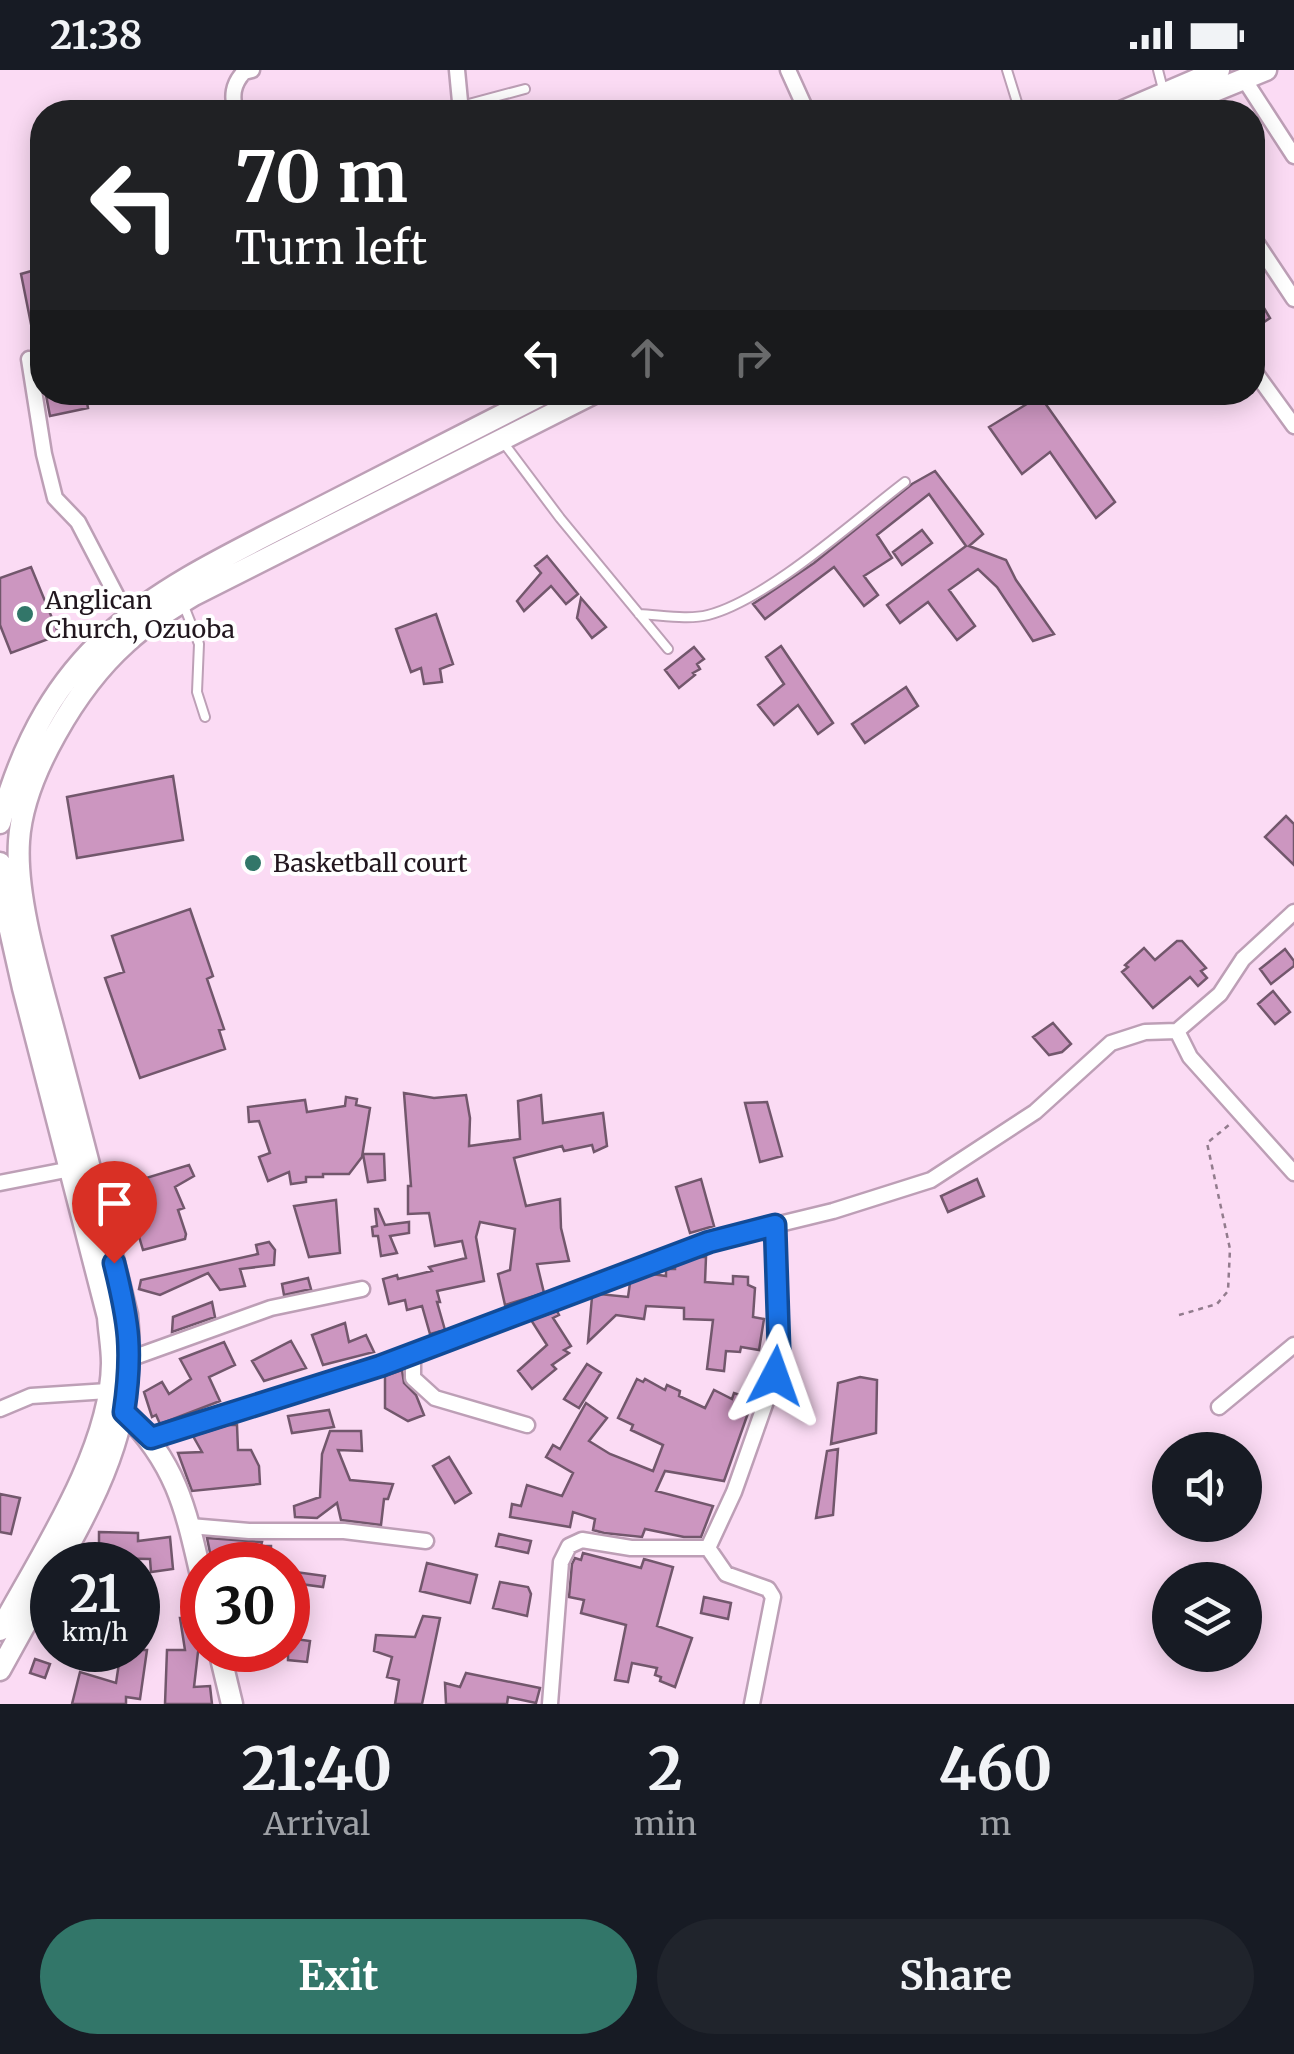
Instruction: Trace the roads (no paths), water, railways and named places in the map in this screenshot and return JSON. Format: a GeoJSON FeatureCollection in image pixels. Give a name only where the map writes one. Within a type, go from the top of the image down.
{"type":"FeatureCollection","features":[{"type":"Feature","properties":{"kind":"main road"},"geometry":{"type":"LineString","coordinates":[[1177,100],[1220,70]]}},
{"type":"Feature","properties":{"kind":"main road"},"geometry":{"type":"LineString","coordinates":[[1186,100],[1266,70]]}},
{"type":"Feature","properties":{"kind":"main road"},"geometry":{"type":"LineString","coordinates":[[0,822],[20,758],[48,708],[82,660],[127,616],[184,578],[517,405]]}},
{"type":"Feature","properties":{"kind":"main road"},"geometry":{"type":"LineString","coordinates":[[69,1542],[113,1453],[132,1358],[128,1315],[41,982],[22,892],[11,792],[98,672],[125,643],[182,602],[572,405]]}},
{"type":"Feature","properties":{"kind":"main road"},"geometry":{"type":"LineString","coordinates":[[0,862],[9,964],[71,1169],[108,1317],[112,1364],[94,1448],[45,1550],[0,1630]]}},
{"type":"Feature","properties":{"kind":"main road"},"geometry":{"type":"LineString","coordinates":[[124,1412],[151,1438],[184,1500],[194,1542]]}},
{"type":"Feature","properties":{"kind":"main road"},"geometry":{"type":"LineString","coordinates":[[0,1670],[30,1616]]}},
{"type":"Feature","properties":{"kind":"main road"},"geometry":{"type":"LineString","coordinates":[[225,1672],[232,1704]]}},
{"type":"Feature","properties":{"kind":"street"},"geometry":{"type":"LineString","coordinates":[[234,100],[234,88],[244,72],[252,70]]}},
{"type":"Feature","properties":{"kind":"street"},"geometry":{"type":"LineString","coordinates":[[456,70],[460,100]]}},
{"type":"Feature","properties":{"kind":"street"},"geometry":{"type":"LineString","coordinates":[[788,70],[802,100]]}},
{"type":"Feature","properties":{"kind":"street"},"geometry":{"type":"LineString","coordinates":[[1244,79],[1258,100]]}},
{"type":"Feature","properties":{"kind":"street"},"geometry":{"type":"LineString","coordinates":[[1265,111],[1294,156]]}},
{"type":"Feature","properties":{"kind":"street"},"geometry":{"type":"LineString","coordinates":[[1265,256],[1294,299]]}},
{"type":"Feature","properties":{"kind":"street"},"geometry":{"type":"LineString","coordinates":[[28,359],[30,371]]}},
{"type":"Feature","properties":{"kind":"street"},"geometry":{"type":"LineString","coordinates":[[1265,386],[1294,426]]}},
{"type":"Feature","properties":{"kind":"street"},"geometry":{"type":"LineString","coordinates":[[36,405],[55,498],[78,522],[127,616]]}},
{"type":"Feature","properties":{"kind":"street"},"geometry":{"type":"LineString","coordinates":[[151,1438],[412,1354],[709,1242],[931,1180],[1035,1112],[1111,1043],[1145,1032],[1177,1031],[1220,994],[1243,959],[1294,912]]}},
{"type":"Feature","properties":{"kind":"street"},"geometry":{"type":"LineString","coordinates":[[1177,1031],[1190,1056],[1292,1168]]}},
{"type":"Feature","properties":{"kind":"street"},"geometry":{"type":"LineString","coordinates":[[0,1183],[71,1169]]}},
{"type":"Feature","properties":{"kind":"street"},"geometry":{"type":"LineString","coordinates":[[708,1548],[734,1492],[775,1376],[779,1348],[775,1225]]}},
{"type":"Feature","properties":{"kind":"street"},"geometry":{"type":"LineString","coordinates":[[132,1358],[271,1308],[362,1289]]}},
{"type":"Feature","properties":{"kind":"street"},"geometry":{"type":"LineString","coordinates":[[1219,1407],[1294,1345]]}},
{"type":"Feature","properties":{"kind":"street"},"geometry":{"type":"LineString","coordinates":[[412,1354],[414,1378],[435,1398],[527,1425]]}},
{"type":"Feature","properties":{"kind":"street"},"geometry":{"type":"LineString","coordinates":[[0,1409],[32,1396],[108,1391]]}},
{"type":"Feature","properties":{"kind":"street"},"geometry":{"type":"LineString","coordinates":[[190,1526],[249,1531],[344,1531],[426,1540]]}},
{"type":"Feature","properties":{"kind":"street"},"geometry":{"type":"LineString","coordinates":[[550,1704],[561,1562],[569,1546],[582,1540],[631,1548],[708,1548]]}},
{"type":"Feature","properties":{"kind":"street"},"geometry":{"type":"LineString","coordinates":[[708,1548],[726,1574],[768,1588],[772,1597],[752,1704]]}},
{"type":"Feature","properties":{"kind":"lane"},"geometry":{"type":"LineString","coordinates":[[1007,70],[1016,100]]}},
{"type":"Feature","properties":{"kind":"lane"},"geometry":{"type":"LineString","coordinates":[[1158,70],[1165,100]]}},
{"type":"Feature","properties":{"kind":"lane"},"geometry":{"type":"LineString","coordinates":[[490,100],[525,89]]}},
{"type":"Feature","properties":{"kind":"lane"},"geometry":{"type":"LineString","coordinates":[[503,442],[668,648]]}},
{"type":"Feature","properties":{"kind":"lane"},"geometry":{"type":"LineString","coordinates":[[640,614],[704,616],[735,606],[803,561],[905,482]]}},
{"type":"Feature","properties":{"kind":"lane"},"geometry":{"type":"LineString","coordinates":[[182,602],[199,644],[197,692],[205,717]]}},
{"type":"Feature","properties":{"kind":"place","name":"Anglican Church, Ozuoba"},"geometry":{"type":"Point","coordinates":[25,614]}},
{"type":"Feature","properties":{"kind":"place","name":"Basketball court"},"geometry":{"type":"Point","coordinates":[253,863]}}]}
